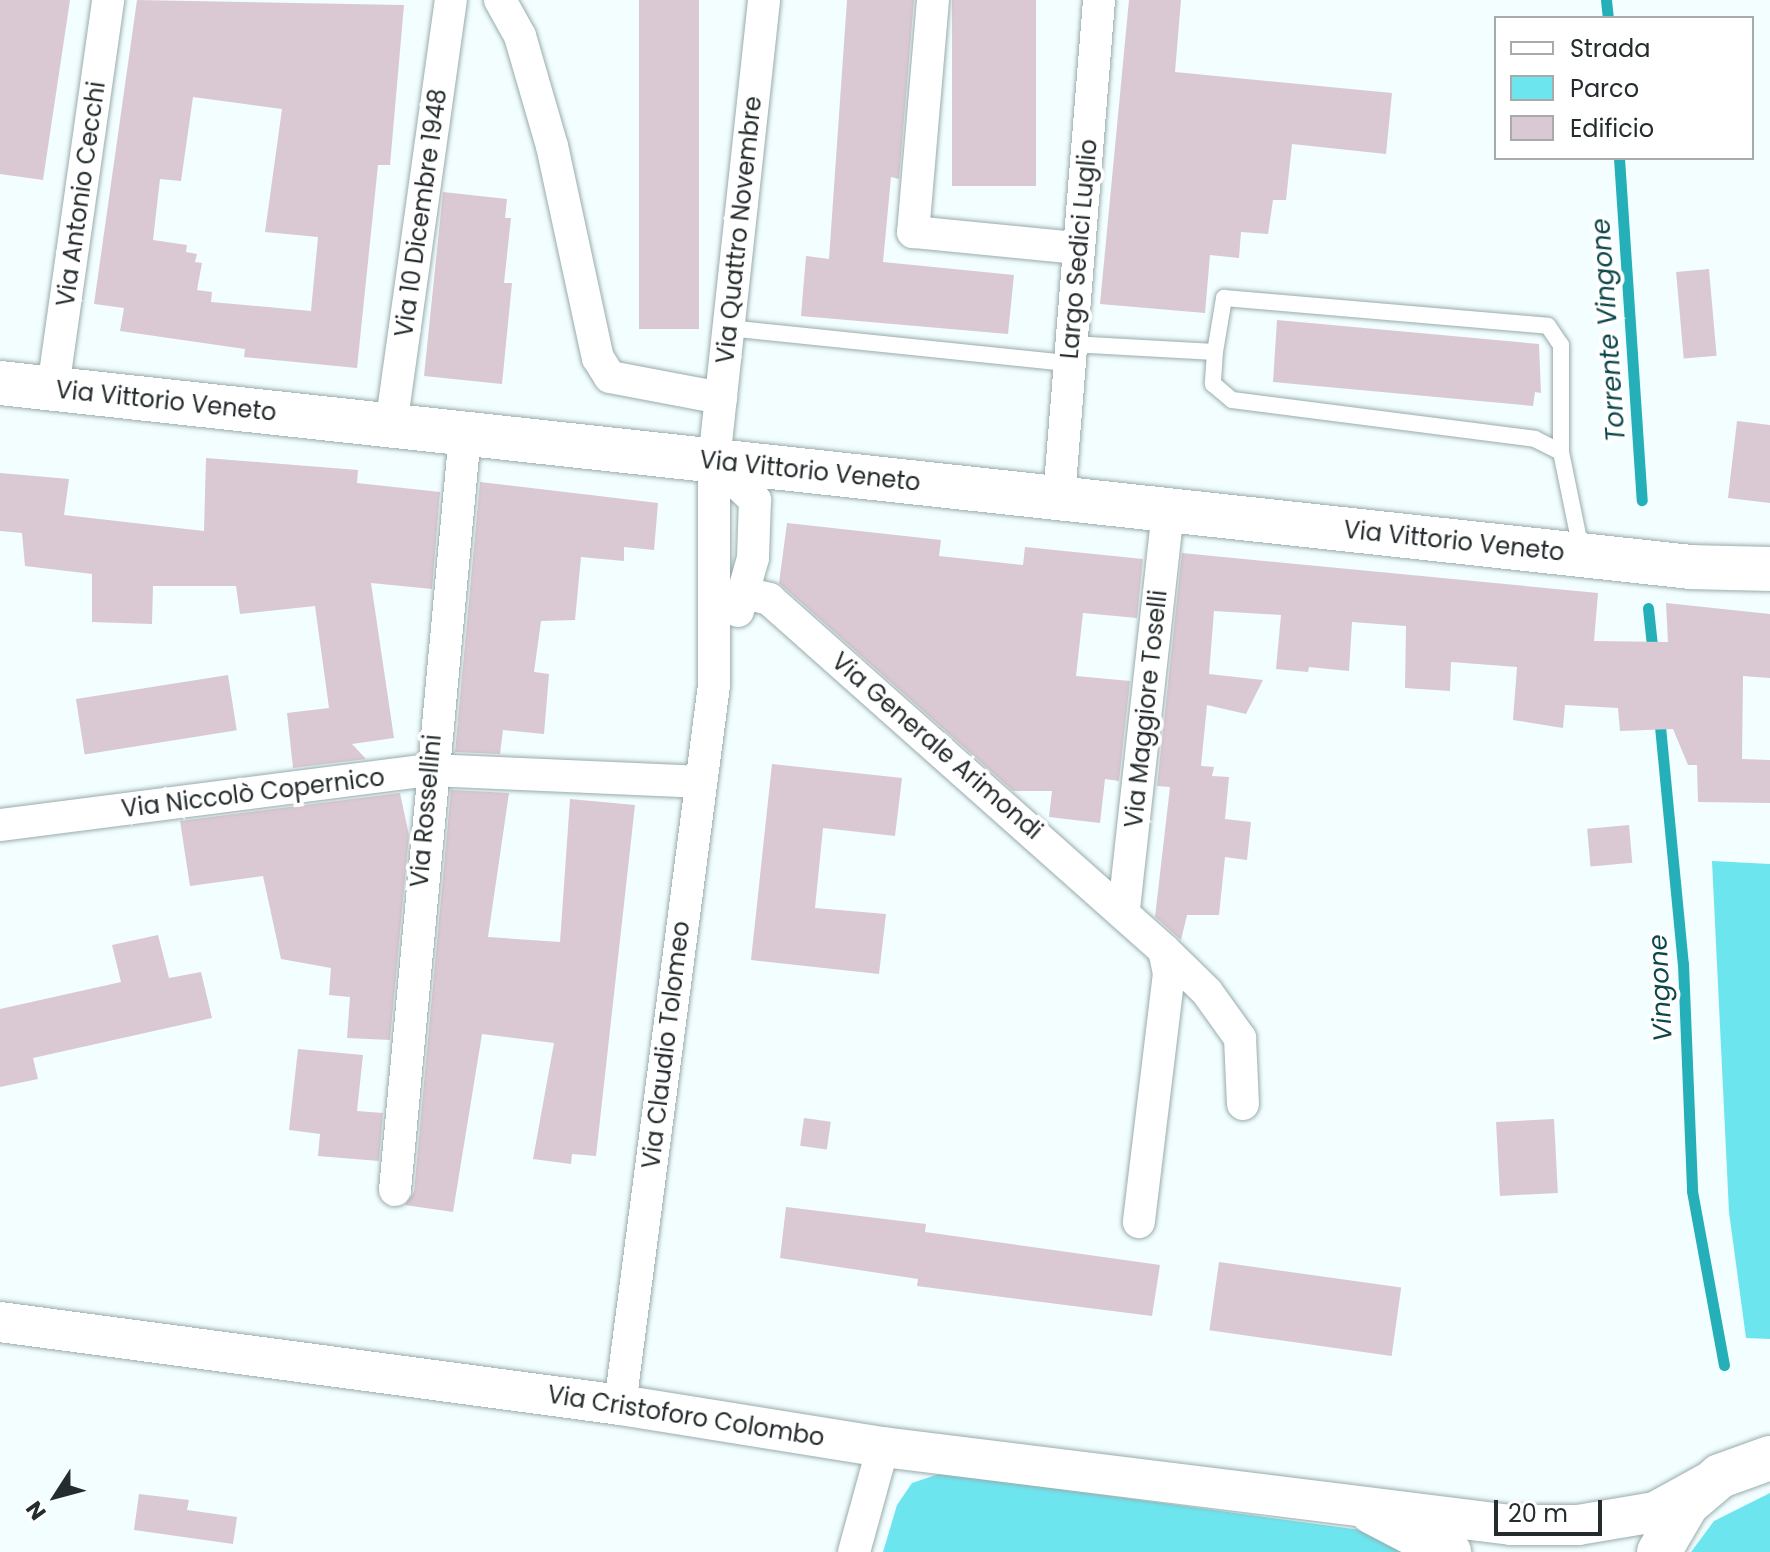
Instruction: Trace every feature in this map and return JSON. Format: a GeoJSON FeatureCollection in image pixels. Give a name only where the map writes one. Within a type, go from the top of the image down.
{"type":"FeatureCollection","features":[{"type":"Feature","properties":{"kind":"main road","name":"Via Vittorio Veneto"},"geometry":{"type":"LineString","coordinates":[[0,383],[1762,574]]}},
{"type":"Feature","properties":{"kind":"main road"},"geometry":{"type":"LineString","coordinates":[[1659,1552],[1687,1504],[1755,1461]]}},
{"type":"Feature","properties":{"kind":"main road"},"geometry":{"type":"LineString","coordinates":[[1372,1512],[1449,1552]]}},
{"type":"Feature","properties":{"kind":"street","name":"Via Antonio Cecchi"},"geometry":{"type":"LineString","coordinates":[[53,388],[108,0]]}},
{"type":"Feature","properties":{"kind":"street","name":"Via 10 Dicembre 1948"},"geometry":{"type":"LineString","coordinates":[[391,426],[451,0]]}},
{"type":"Feature","properties":{"kind":"street"},"geometry":{"type":"LineString","coordinates":[[500,0],[520,36],[552,146],[598,358],[610,377],[721,398]]}},
{"type":"Feature","properties":{"kind":"street","name":"Via Quattro Novembre"},"geometry":{"type":"LineString","coordinates":[[714,461],[764,0]]}},
{"type":"Feature","properties":{"kind":"street"},"geometry":{"type":"LineString","coordinates":[[933,0],[913,232],[1077,248]]}},
{"type":"Feature","properties":{"kind":"street","name":"Largo Sedici Luglio"},"geometry":{"type":"LineString","coordinates":[[1059,498],[1099,0]]}},
{"type":"Feature","properties":{"kind":"street","name":"Via Rossellini"},"geometry":{"type":"LineString","coordinates":[[395,1190],[429,770],[465,434]]}},
{"type":"Feature","properties":{"kind":"street","name":"Via Claudio Tolomeo"},"geometry":{"type":"LineString","coordinates":[[714,461],[755,500],[744,593],[714,685]]}},
{"type":"Feature","properties":{"kind":"street","name":"Via Claudio Tolomeo"},"geometry":{"type":"LineString","coordinates":[[620,1405],[714,685],[714,461]]}},
{"type":"Feature","properties":{"kind":"street","name":"Via Maggiore Toselli"},"geometry":{"type":"LineString","coordinates":[[1124,909],[1168,510]]}},
{"type":"Feature","properties":{"kind":"street","name":"Via Generale Arimondi"},"geometry":{"type":"LineString","coordinates":[[744,593],[769,599],[1124,909],[1207,992],[1240,1038],[1243,1104]]}},
{"type":"Feature","properties":{"kind":"street","name":"Via Niccolò Copernico"},"geometry":{"type":"LineString","coordinates":[[0,825],[429,770],[699,782]]}},
{"type":"Feature","properties":{"kind":"street"},"geometry":{"type":"LineString","coordinates":[[1139,1222],[1169,973],[1164,950]]}},
{"type":"Feature","properties":{"kind":"street","name":"Via Cristoforo Colombo"},"geometry":{"type":"LineString","coordinates":[[0,1322],[620,1405],[883,1447],[1372,1512],[1578,1525],[1655,1512],[1755,1461]]}},
{"type":"Feature","properties":{"kind":"street"},"geometry":{"type":"LineString","coordinates":[[854,1552],[883,1447]]}},
{"type":"Feature","properties":{"kind":"street","name":"Via Cristoforo Colombo"},"geometry":{"type":"LineString","coordinates":[[1372,1512],[1505,1552]]}},
{"type":"Feature","properties":{"kind":"lane"},"geometry":{"type":"LineString","coordinates":[[1561,452],[1535,439],[1232,400],[1213,384],[1224,298],[1548,326],[1561,345],[1561,452],[1601,557]]}},
{"type":"Feature","properties":{"kind":"lane"},"geometry":{"type":"LineString","coordinates":[[728,328],[1070,354],[1215,352]]}},
{"type":"Feature","properties":{"kind":"green space"},"geometry":{"type":"Polygon","coordinates":[[[1712,861],[1770,864],[1770,1339],[1746,1338],[1729,1212],[1712,861]]]}},
{"type":"Feature","properties":{"kind":"green space"},"geometry":{"type":"Polygon","coordinates":[[[942,1473],[1368,1531],[1415,1552],[883,1552],[897,1505],[912,1483],[942,1473]]]}},
{"type":"Feature","properties":{"kind":"green space"},"geometry":{"type":"Polygon","coordinates":[[[1770,1493],[1770,1552],[1691,1552],[1714,1521],[1770,1493]]]}},
{"type":"Feature","properties":{"kind":"building"},"geometry":{"type":"Polygon","coordinates":[[[0,0],[70,0],[43,180],[0,174],[0,0]]]}},
{"type":"Feature","properties":{"kind":"building"},"geometry":{"type":"Polygon","coordinates":[[[137,0],[404,5],[390,165],[378,165],[357,368],[244,357],[245,349],[120,331],[124,308],[94,304],[137,0]],[[193,97],[181,181],[160,179],[153,240],[187,245],[186,252],[197,254],[195,262],[202,263],[197,290],[212,292],[211,302],[311,311],[318,237],[265,232],[282,109],[193,97]]]}},
{"type":"Feature","properties":{"kind":"building"},"geometry":{"type":"Polygon","coordinates":[[[639,0],[699,0],[699,329],[639,329],[639,0]]]}},
{"type":"Feature","properties":{"kind":"building"},"geometry":{"type":"Polygon","coordinates":[[[847,0],[914,0],[899,179],[891,177],[883,262],[1014,275],[1008,334],[801,316],[806,256],[829,259],[847,0]]]}},
{"type":"Feature","properties":{"kind":"building"},"geometry":{"type":"Polygon","coordinates":[[[952,0],[1036,0],[1036,186],[952,186],[952,0]]]}},
{"type":"Feature","properties":{"kind":"building"},"geometry":{"type":"Polygon","coordinates":[[[1129,0],[1181,0],[1175,72],[1392,93],[1386,154],[1292,144],[1286,200],[1273,200],[1268,234],[1241,232],[1239,258],[1210,255],[1205,313],[1100,304],[1129,0]]]}},
{"type":"Feature","properties":{"kind":"building"},"geometry":{"type":"Polygon","coordinates":[[[443,192],[507,199],[505,218],[511,218],[504,283],[512,283],[502,384],[424,376],[443,192]]]}},
{"type":"Feature","properties":{"kind":"building"},"geometry":{"type":"Polygon","coordinates":[[[1709,269],[1717,356],[1684,359],[1676,272],[1709,269]]]}},
{"type":"Feature","properties":{"kind":"building"},"geometry":{"type":"Polygon","coordinates":[[[1277,320],[1539,344],[1541,393],[1535,392],[1533,406],[1273,382],[1277,320]]]}},
{"type":"Feature","properties":{"kind":"building"},"geometry":{"type":"Polygon","coordinates":[[[1737,421],[1770,425],[1770,503],[1728,498],[1737,421]]]}},
{"type":"Feature","properties":{"kind":"building"},"geometry":{"type":"Polygon","coordinates":[[[206,458],[358,470],[357,483],[440,492],[432,589],[371,583],[394,738],[352,744],[366,759],[293,768],[287,713],[329,708],[315,606],[240,614],[236,586],[153,586],[152,624],[92,622],[92,574],[25,566],[22,533],[0,531],[0,473],[69,479],[64,515],[204,531],[206,458]]]}},
{"type":"Feature","properties":{"kind":"building"},"geometry":{"type":"Polygon","coordinates":[[[480,482],[658,503],[654,550],[624,547],[624,561],[581,557],[575,620],[541,621],[534,672],[549,674],[544,734],[503,730],[500,754],[455,752],[480,482]]]}},
{"type":"Feature","properties":{"kind":"building"},"geometry":{"type":"Polygon","coordinates":[[[787,523],[941,540],[939,556],[1023,565],[1025,547],[1143,559],[1137,618],[1083,613],[1076,676],[1130,681],[1119,781],[1105,779],[1100,823],[1049,817],[1052,791],[1013,791],[779,583],[787,523]]]}},
{"type":"Feature","properties":{"kind":"building"},"geometry":{"type":"Polygon","coordinates":[[[1182,553],[1598,593],[1594,641],[1668,642],[1666,603],[1770,614],[1770,678],[1743,676],[1742,759],[1770,760],[1770,803],[1698,802],[1697,765],[1688,765],[1673,729],[1620,731],[1618,708],[1565,705],[1563,728],[1513,720],[1517,667],[1451,662],[1450,691],[1405,688],[1406,626],[1352,622],[1349,671],[1309,667],[1308,672],[1276,669],[1281,615],[1214,611],[1209,674],[1263,680],[1246,714],[1207,705],[1201,766],[1214,767],[1212,776],[1229,777],[1225,819],[1251,822],[1247,860],[1225,857],[1219,915],[1187,915],[1181,940],[1155,917],[1170,787],[1157,786],[1182,553]]]}},
{"type":"Feature","properties":{"kind":"building"},"geometry":{"type":"Polygon","coordinates":[[[228,675],[237,730],[85,754],[76,699],[228,675]]]}},
{"type":"Feature","properties":{"kind":"building"},"geometry":{"type":"Polygon","coordinates":[[[772,764],[902,778],[895,836],[823,828],[815,908],[886,914],[879,974],[751,960],[772,764]]]}},
{"type":"Feature","properties":{"kind":"building"},"geometry":{"type":"Polygon","coordinates":[[[451,790],[509,793],[488,937],[560,942],[570,799],[635,805],[596,1156],[572,1154],[571,1164],[533,1159],[554,1043],[482,1034],[453,1212],[405,1205],[414,1192],[451,790]]]}},
{"type":"Feature","properties":{"kind":"building"},"geometry":{"type":"Polygon","coordinates":[[[400,793],[409,835],[390,1040],[347,1038],[350,997],[329,995],[331,968],[281,959],[263,876],[190,886],[180,821],[400,793]]]}},
{"type":"Feature","properties":{"kind":"building"},"geometry":{"type":"Polygon","coordinates":[[[1629,825],[1632,863],[1590,867],[1587,829],[1629,825]]]}},
{"type":"Feature","properties":{"kind":"building"},"geometry":{"type":"Polygon","coordinates":[[[158,935],[169,978],[201,972],[212,1018],[33,1058],[38,1079],[0,1087],[0,1009],[121,982],[112,945],[158,935]]]}},
{"type":"Feature","properties":{"kind":"building"},"geometry":{"type":"Polygon","coordinates":[[[298,1049],[363,1055],[357,1111],[383,1113],[379,1161],[318,1156],[320,1134],[289,1130],[298,1049]]]}},
{"type":"Feature","properties":{"kind":"building"},"geometry":{"type":"Polygon","coordinates":[[[804,1118],[831,1122],[827,1149],[800,1146],[804,1118]]]}},
{"type":"Feature","properties":{"kind":"building"},"geometry":{"type":"Polygon","coordinates":[[[1554,1119],[1558,1193],[1500,1196],[1496,1122],[1554,1119]]]}},
{"type":"Feature","properties":{"kind":"building"},"geometry":{"type":"Polygon","coordinates":[[[786,1207],[926,1224],[925,1232],[1160,1265],[1152,1316],[917,1286],[918,1279],[780,1258],[786,1207]]]}},
{"type":"Feature","properties":{"kind":"building"},"geometry":{"type":"Polygon","coordinates":[[[1219,1262],[1401,1288],[1392,1356],[1209,1330],[1219,1262]]]}},
{"type":"Feature","properties":{"kind":"building"},"geometry":{"type":"Polygon","coordinates":[[[139,1494],[189,1500],[187,1510],[237,1517],[233,1544],[134,1530],[139,1494]]]}},
{"type":"Feature","properties":{"kind":"waterway","name":"Torrente Vingone"},"geometry":{"type":"LineString","coordinates":[[1606,0],[1608,16]]}},
{"type":"Feature","properties":{"kind":"waterway","name":"Torrente Vingone"},"geometry":{"type":"LineString","coordinates":[[1619,160],[1642,500]]}},
{"type":"Feature","properties":{"kind":"waterway","name":"Vingone"},"geometry":{"type":"LineString","coordinates":[[1648,608],[1653,655]]}},
{"type":"Feature","properties":{"kind":"waterway","name":"Vingone"},"geometry":{"type":"LineString","coordinates":[[1659,716],[1683,964],[1692,1191],[1724,1365]]}}]}
